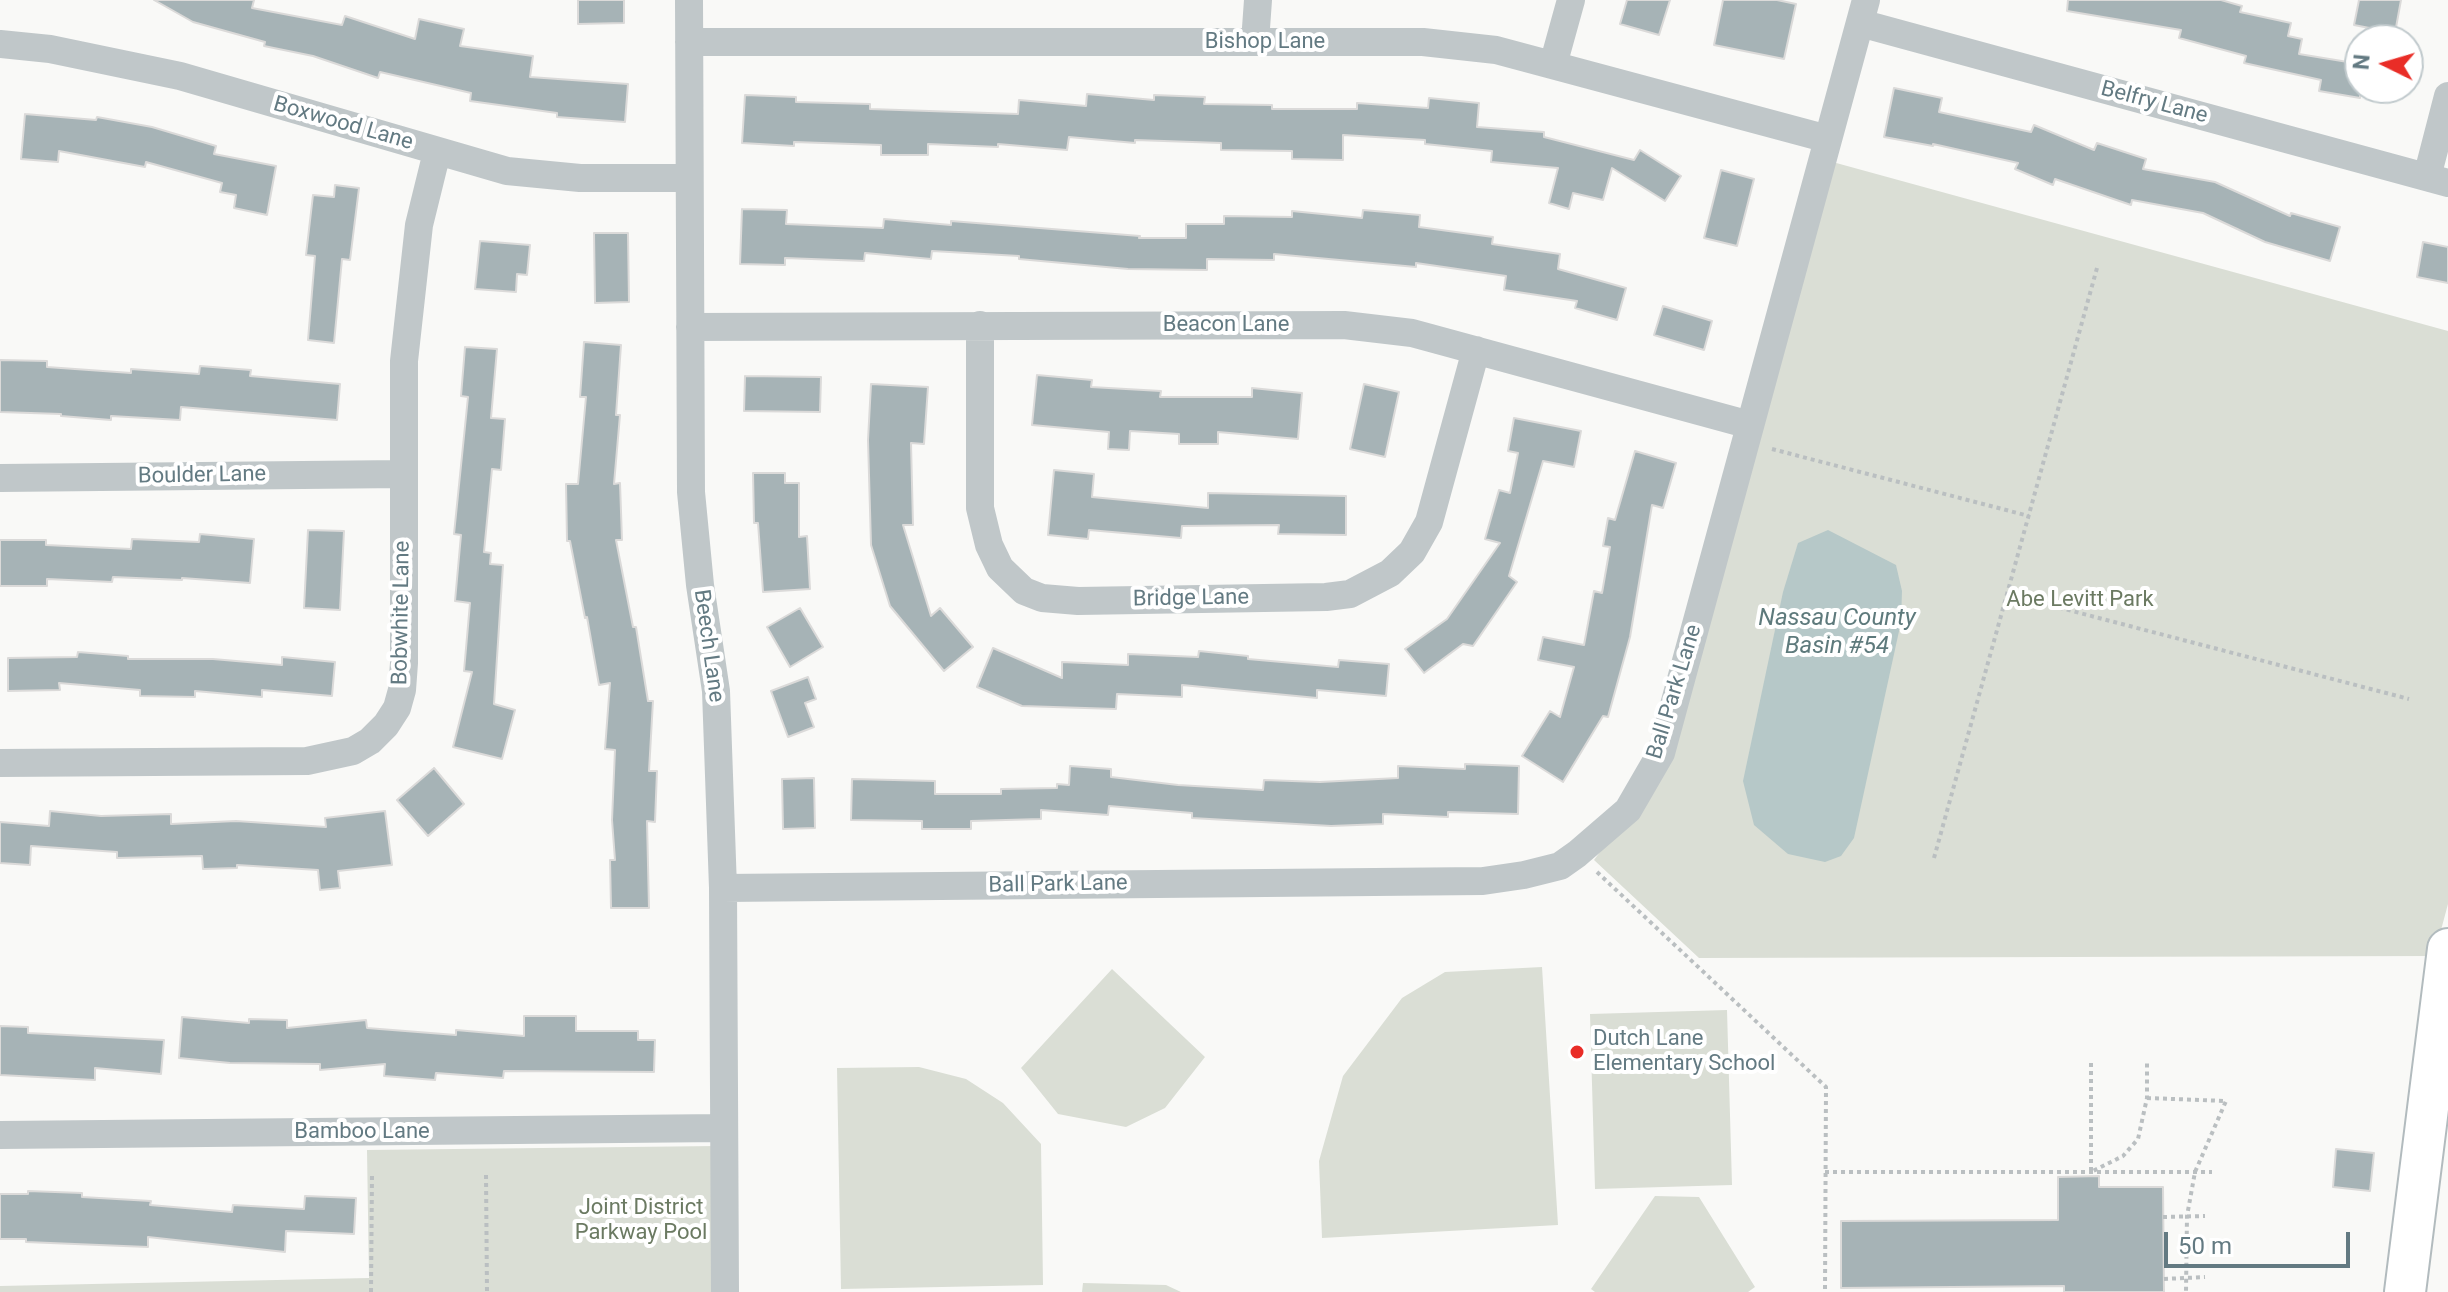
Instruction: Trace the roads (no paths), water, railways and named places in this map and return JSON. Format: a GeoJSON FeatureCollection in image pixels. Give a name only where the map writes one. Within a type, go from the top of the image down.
{"type":"FeatureCollection","features":[{"type":"Feature","properties":{"kind":"street","name":"Beech Lane"},"geometry":{"type":"LineString","coordinates":[[689,0],[691,492],[700,585],[716,691],[723,888],[725,1292]]}},
{"type":"Feature","properties":{"kind":"street"},"geometry":{"type":"LineString","coordinates":[[1255,42],[1258,0]]}},
{"type":"Feature","properties":{"kind":"street"},"geometry":{"type":"LineString","coordinates":[[1553,65],[1571,0]]}},
{"type":"Feature","properties":{"kind":"street","name":"Ball Park Lane"},"geometry":{"type":"LineString","coordinates":[[723,888],[1483,881],[1560,866],[1577,854],[1628,810],[1661,753],[1863,12]]}},
{"type":"Feature","properties":{"kind":"street","name":"Belfry Lane"},"geometry":{"type":"LineString","coordinates":[[1863,12],[2437,180]]}},
{"type":"Feature","properties":{"kind":"street","name":"Bishop Lane"},"geometry":{"type":"LineString","coordinates":[[689,42],[1423,42],[1496,50],[1828,139]]}},
{"type":"Feature","properties":{"kind":"street","name":"Boxwood Lane"},"geometry":{"type":"LineString","coordinates":[[0,44],[50,49],[180,76],[507,171],[580,178],[688,178]]}},
{"type":"Feature","properties":{"kind":"street"},"geometry":{"type":"LineString","coordinates":[[2437,180],[2448,96]]}},
{"type":"Feature","properties":{"kind":"street","name":"Bobwhite Lane"},"geometry":{"type":"LineString","coordinates":[[0,763],[307,761],[353,751],[370,741],[386,725],[397,708],[404,663],[404,361],[419,225],[437,152]]}},
{"type":"Feature","properties":{"kind":"street","name":"Bridge Lane"},"geometry":{"type":"LineString","coordinates":[[980,325],[980,508],[989,545],[1000,568],[1024,591],[1042,598],[1078,601],[1326,597],[1350,594],[1390,573],[1412,552],[1429,522],[1476,350]]}},
{"type":"Feature","properties":{"kind":"street","name":"Beacon Lane"},"geometry":{"type":"LineString","coordinates":[[690,327],[1344,325],[1412,333],[1476,350],[1748,434]]}},
{"type":"Feature","properties":{"kind":"street","name":"Boulder Lane"},"geometry":{"type":"LineString","coordinates":[[0,478],[403,474]]}},
{"type":"Feature","properties":{"kind":"street"},"geometry":{"type":"LineString","coordinates":[[2405,1292],[2448,949]]}},
{"type":"Feature","properties":{"kind":"street","name":"Bamboo Lane"},"geometry":{"type":"LineString","coordinates":[[0,1135],[723,1128]]}},
{"type":"Feature","properties":{"kind":"water","name":"Nassau County Basin #54"},"geometry":{"type":"Polygon","coordinates":[[[1828,530],[1896,565],[1902,591],[1901,622],[1854,838],[1841,856],[1825,862],[1788,854],[1754,825],[1743,781],[1783,592],[1798,543],[1828,530]]]}},
{"type":"Feature","properties":{"kind":"place","name":"Dutch Lane Elementary School"},"geometry":{"type":"Point","coordinates":[1577,1052]}},
{"type":"Feature","properties":{"kind":"park label","name":"Abe Levitt Park"},"geometry":{"type":"Point","coordinates":[2080,600]}},
{"type":"Feature","properties":{"kind":"park label","name":"Joint District Parkway Pool"},"geometry":{"type":"Point","coordinates":[641,1220]}}]}
